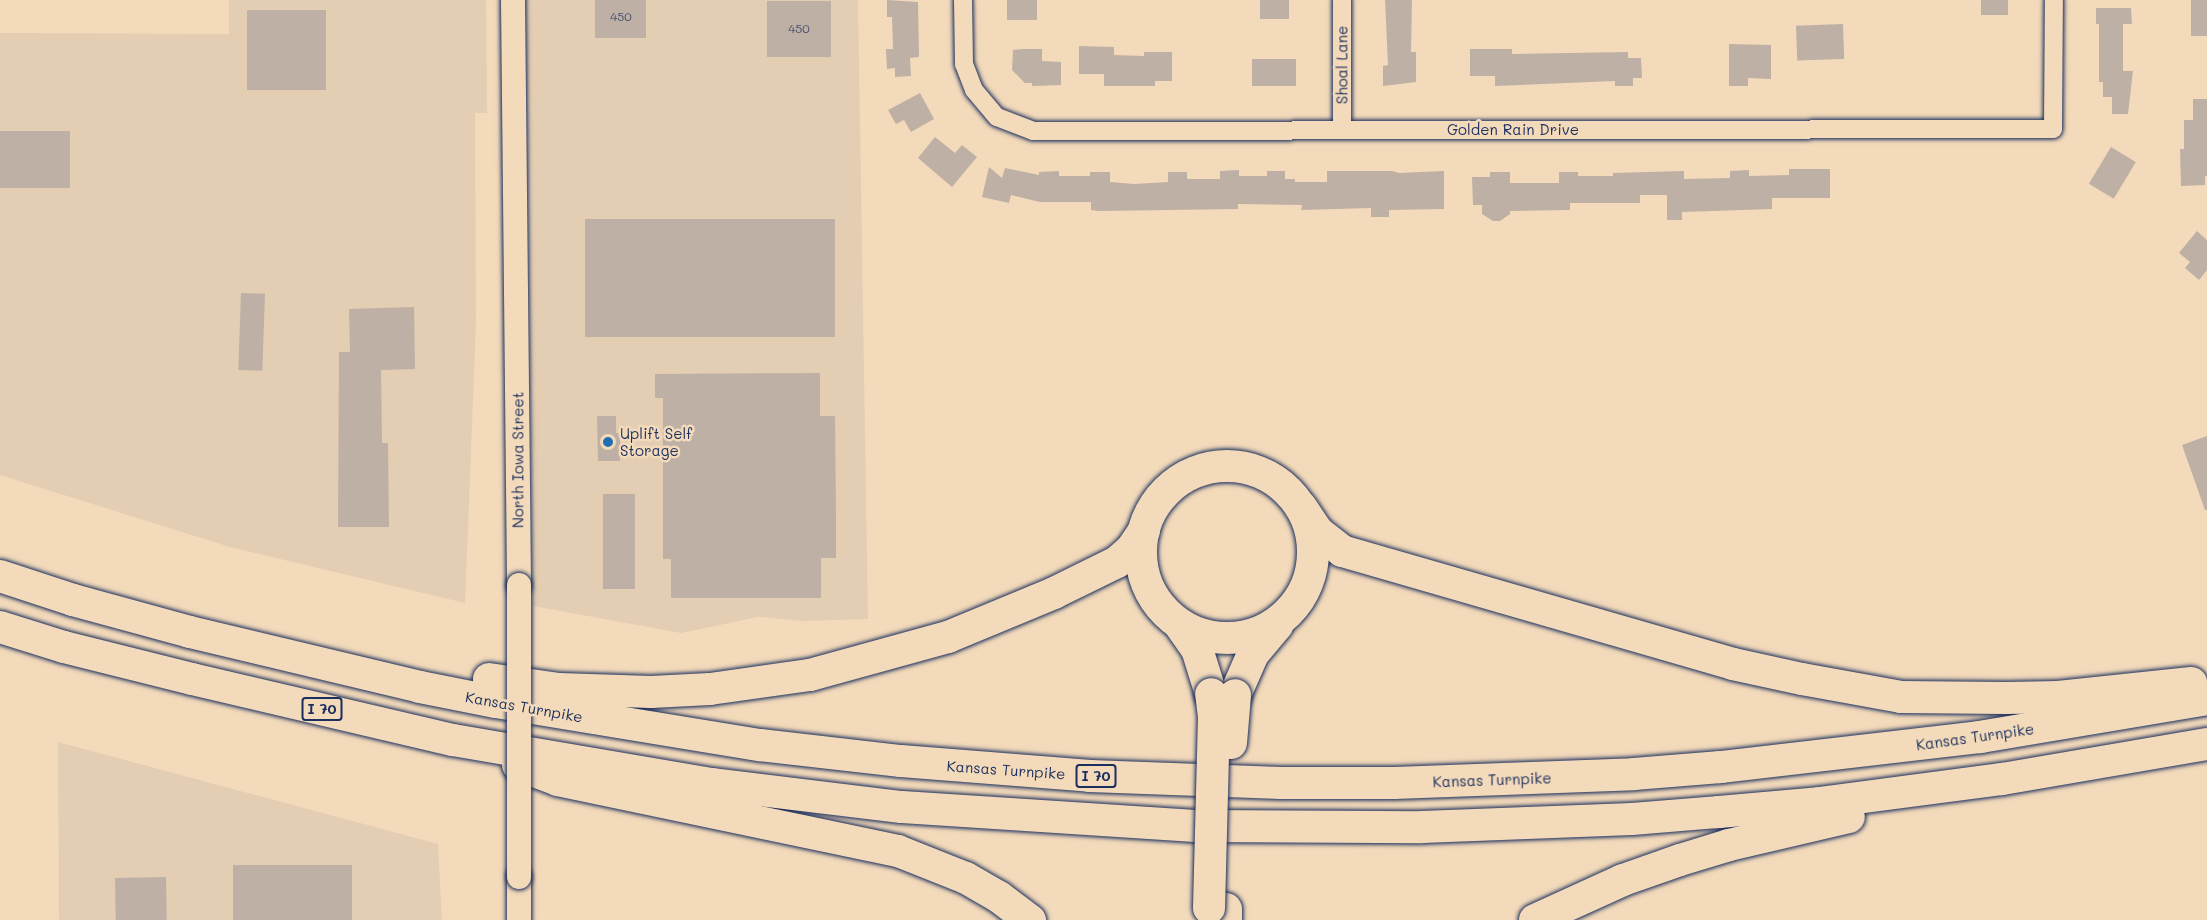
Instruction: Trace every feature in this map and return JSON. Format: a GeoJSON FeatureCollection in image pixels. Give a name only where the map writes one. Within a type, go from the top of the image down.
{"type":"FeatureCollection","features":[{"type":"Feature","properties":{"kind":"highway"},"geometry":{"type":"LineString","coordinates":[[290,657],[433,669],[489,679],[594,691],[663,691],[767,682],[860,663],[948,637],[1096,574],[1131,550],[1143,531],[1153,508],[1169,488],[1190,474],[1214,467],[1240,467],[1264,474],[1285,488],[1318,532],[1342,551],[1733,664],[1901,697],[2058,697],[2207,681]]}},
{"type":"Feature","properties":{"kind":"highway"},"geometry":{"type":"LineString","coordinates":[[1218,914],[1214,717],[1223,695],[1262,640],[1303,596],[1313,567],[1313,536],[1301,507]]}},
{"type":"Feature","properties":{"kind":"highway"},"geometry":{"type":"LineString","coordinates":[[1143,531],[1141,558],[1147,584],[1160,607],[1180,625],[1197,649],[1223,695]]}},
{"type":"Feature","properties":{"kind":"highway","name":"Kansas Turnpike"},"geometry":{"type":"LineString","coordinates":[[0,576],[84,603],[290,657],[496,702],[760,745],[1007,770],[1281,783],[1507,780],[1721,767],[1980,737],[2207,699]]}},
{"type":"Feature","properties":{"kind":"highway"},"geometry":{"type":"LineString","coordinates":[[1180,625],[1205,636],[1232,639],[1259,633],[1282,619]]}},
{"type":"Feature","properties":{"kind":"highway","name":"I 70"},"geometry":{"type":"LineString","coordinates":[[0,627],[64,647],[180,676],[453,740],[711,784],[902,807],[1054,818],[1216,826],[1422,827],[1632,819],[1819,803],[2002,779],[2207,744]]}},
{"type":"Feature","properties":{"kind":"highway"},"geometry":{"type":"LineString","coordinates":[[453,740],[558,780],[898,851],[966,878],[999,897],[1030,920]]}},
{"type":"Feature","properties":{"kind":"highway"},"geometry":{"type":"LineString","coordinates":[[1535,920],[1623,880],[1729,845],[2002,779]]}},
{"type":"Feature","properties":{"kind":"main road","name":"North Iowa Street"},"geometry":{"type":"LineString","coordinates":[[513,0],[519,585],[519,920]]}},
{"type":"Feature","properties":{"kind":"street","name":"Golden Rain Drive"},"geometry":{"type":"LineString","coordinates":[[963,0],[964,64],[969,82],[982,102],[997,117],[1033,131],[2053,129],[2054,0]]}},
{"type":"Feature","properties":{"kind":"street","name":"Shoal Lane"},"geometry":{"type":"LineString","coordinates":[[1342,0],[1342,130]]}},
{"type":"Feature","properties":{"kind":"shaded area"},"geometry":{"type":"Polygon","coordinates":[[[229,0],[486,0],[487,113],[475,113],[476,324],[465,603],[230,547],[0,475],[0,33],[229,34],[229,0]]]}},
{"type":"Feature","properties":{"kind":"shaded area"},"geometry":{"type":"Polygon","coordinates":[[[526,0],[858,0],[868,619],[803,621],[758,617],[681,633],[533,606],[526,0]]]}},
{"type":"Feature","properties":{"kind":"shaded area"},"geometry":{"type":"Polygon","coordinates":[[[58,742],[438,844],[442,920],[59,920],[58,742]]]}},
{"type":"Feature","properties":{"kind":"building"},"geometry":{"type":"Polygon","coordinates":[[[595,0],[646,0],[646,38],[595,38],[595,0]]]}},
{"type":"Feature","properties":{"kind":"building"},"geometry":{"type":"Polygon","coordinates":[[[887,0],[918,2],[919,57],[910,58],[911,76],[895,77],[895,68],[887,69],[886,49],[893,49],[892,17],[887,17],[887,0]]]}},
{"type":"Feature","properties":{"kind":"building"},"geometry":{"type":"Polygon","coordinates":[[[1007,0],[1037,0],[1037,20],[1007,20],[1007,0]]]}},
{"type":"Feature","properties":{"kind":"building"},"geometry":{"type":"Polygon","coordinates":[[[1260,0],[1289,0],[1289,19],[1260,19],[1260,0]]]}},
{"type":"Feature","properties":{"kind":"building"},"geometry":{"type":"Polygon","coordinates":[[[1385,0],[1412,0],[1411,52],[1416,52],[1416,82],[1383,86],[1383,66],[1388,65],[1385,0]]]}},
{"type":"Feature","properties":{"kind":"building"},"geometry":{"type":"Polygon","coordinates":[[[1981,0],[2008,0],[2008,15],[1981,15],[1981,0]]]}},
{"type":"Feature","properties":{"kind":"building"},"geometry":{"type":"Polygon","coordinates":[[[2191,0],[2207,0],[2207,36],[2191,36],[2191,0]]]}},
{"type":"Feature","properties":{"kind":"building"},"geometry":{"type":"Polygon","coordinates":[[[767,1],[831,1],[831,57],[767,57],[767,1]]]}},
{"type":"Feature","properties":{"kind":"building"},"geometry":{"type":"Polygon","coordinates":[[[2096,8],[2131,8],[2132,24],[2123,24],[2123,71],[2133,71],[2128,114],[2112,114],[2112,97],[2103,97],[2103,82],[2099,82],[2099,24],[2096,24],[2096,8]]]}},
{"type":"Feature","properties":{"kind":"building"},"geometry":{"type":"Polygon","coordinates":[[[247,10],[326,10],[326,90],[247,90],[247,10]]]}},
{"type":"Feature","properties":{"kind":"building"},"geometry":{"type":"Polygon","coordinates":[[[1843,24],[1844,59],[1797,61],[1796,26],[1843,24]]]}},
{"type":"Feature","properties":{"kind":"building"},"geometry":{"type":"Polygon","coordinates":[[[1729,44],[1771,45],[1771,79],[1748,78],[1748,86],[1729,86],[1729,44]]]}},
{"type":"Feature","properties":{"kind":"building"},"geometry":{"type":"Polygon","coordinates":[[[1079,46],[1114,47],[1114,55],[1144,56],[1144,52],[1172,52],[1172,81],[1155,81],[1155,86],[1104,86],[1104,74],[1079,74],[1079,46]]]}},
{"type":"Feature","properties":{"kind":"building"},"geometry":{"type":"Polygon","coordinates":[[[1042,49],[1042,61],[1061,62],[1061,85],[1032,86],[1032,83],[1025,83],[1012,70],[1013,50],[1042,49]]]}},
{"type":"Feature","properties":{"kind":"building"},"geometry":{"type":"Polygon","coordinates":[[[1470,49],[1512,49],[1512,54],[1628,52],[1628,58],[1641,58],[1642,78],[1633,78],[1633,86],[1615,86],[1615,81],[1495,86],[1495,76],[1470,76],[1470,49]]]}},
{"type":"Feature","properties":{"kind":"building"},"geometry":{"type":"Polygon","coordinates":[[[1252,59],[1296,59],[1296,86],[1252,86],[1252,59]]]}},
{"type":"Feature","properties":{"kind":"building"},"geometry":{"type":"Polygon","coordinates":[[[920,93],[934,119],[911,132],[904,120],[896,124],[888,110],[920,93]]]}},
{"type":"Feature","properties":{"kind":"building"},"geometry":{"type":"Polygon","coordinates":[[[2193,99],[2207,99],[2207,176],[2205,176],[2205,185],[2181,186],[2180,149],[2184,149],[2184,120],[2193,120],[2193,99]]]}},
{"type":"Feature","properties":{"kind":"building"},"geometry":{"type":"Polygon","coordinates":[[[0,131],[70,131],[70,188],[0,188],[0,131]]]}},
{"type":"Feature","properties":{"kind":"building"},"geometry":{"type":"Polygon","coordinates":[[[935,137],[955,153],[962,145],[977,157],[952,187],[918,158],[935,137]]]}},
{"type":"Feature","properties":{"kind":"building"},"geometry":{"type":"Polygon","coordinates":[[[2111,147],[2136,162],[2114,199],[2089,184],[2111,147]]]}},
{"type":"Feature","properties":{"kind":"building"},"geometry":{"type":"Polygon","coordinates":[[[989,167],[1002,178],[1005,168],[1039,175],[1039,172],[1059,171],[1059,176],[1090,176],[1090,172],[1110,172],[1110,182],[1134,184],[1168,182],[1168,172],[1187,172],[1187,179],[1220,179],[1220,171],[1239,170],[1239,176],[1267,176],[1267,171],[1285,171],[1285,179],[1295,179],[1295,182],[1327,182],[1327,171],[1392,171],[1399,173],[1444,171],[1444,209],[1389,210],[1389,217],[1371,217],[1371,208],[1301,210],[1302,205],[1238,204],[1238,209],[1099,211],[1091,210],[1091,202],[1040,202],[1011,195],[1009,203],[982,197],[989,167]]]}},
{"type":"Feature","properties":{"kind":"building"},"geometry":{"type":"Polygon","coordinates":[[[1789,169],[1830,169],[1830,198],[1772,198],[1772,209],[1682,212],[1682,220],[1667,220],[1667,195],[1640,195],[1640,203],[1570,203],[1570,210],[1510,211],[1510,214],[1500,221],[1493,221],[1482,214],[1482,205],[1473,205],[1472,177],[1490,177],[1490,172],[1510,172],[1510,183],[1559,183],[1559,172],[1578,172],[1578,176],[1613,176],[1613,173],[1684,171],[1684,179],[1730,178],[1730,171],[1749,170],[1749,176],[1789,175],[1789,169]]]}},
{"type":"Feature","properties":{"kind":"building"},"geometry":{"type":"Polygon","coordinates":[[[585,219],[835,219],[835,337],[585,337],[585,219]]]}},
{"type":"Feature","properties":{"kind":"building"},"geometry":{"type":"Polygon","coordinates":[[[2197,231],[2207,240],[2207,270],[2199,280],[2185,268],[2190,262],[2179,253],[2197,231]]]}},
{"type":"Feature","properties":{"kind":"building"},"geometry":{"type":"Polygon","coordinates":[[[241,293],[265,294],[262,371],[238,370],[241,293]]]}},
{"type":"Feature","properties":{"kind":"building"},"geometry":{"type":"Polygon","coordinates":[[[414,307],[415,369],[381,370],[382,443],[388,443],[389,527],[338,527],[339,352],[350,352],[349,309],[414,307]]]}},
{"type":"Feature","properties":{"kind":"building"},"geometry":{"type":"Polygon","coordinates":[[[820,373],[820,416],[835,416],[836,519],[836,558],[821,558],[821,598],[671,598],[671,559],[663,559],[663,398],[655,398],[655,374],[820,373]]]}},
{"type":"Feature","properties":{"kind":"building","name":"Uplift Self Storage"},"geometry":{"type":"Polygon","coordinates":[[[597,416],[616,416],[616,433],[620,433],[620,461],[598,461],[597,416]]]}},
{"type":"Feature","properties":{"kind":"building"},"geometry":{"type":"Polygon","coordinates":[[[2207,436],[2207,510],[2205,510],[2182,445],[2207,436]]]}},
{"type":"Feature","properties":{"kind":"building"},"geometry":{"type":"Polygon","coordinates":[[[603,494],[635,494],[635,589],[603,589],[603,494]]]}},
{"type":"Feature","properties":{"kind":"building"},"geometry":{"type":"Polygon","coordinates":[[[233,865],[352,865],[352,920],[233,920],[233,865]]]}},
{"type":"Feature","properties":{"kind":"building"},"geometry":{"type":"Polygon","coordinates":[[[166,877],[167,920],[116,920],[115,878],[166,877]]]}},
{"type":"Feature","properties":{"kind":"place","name":"Uplift Self Storage"},"geometry":{"type":"Point","coordinates":[608,442]}}]}
